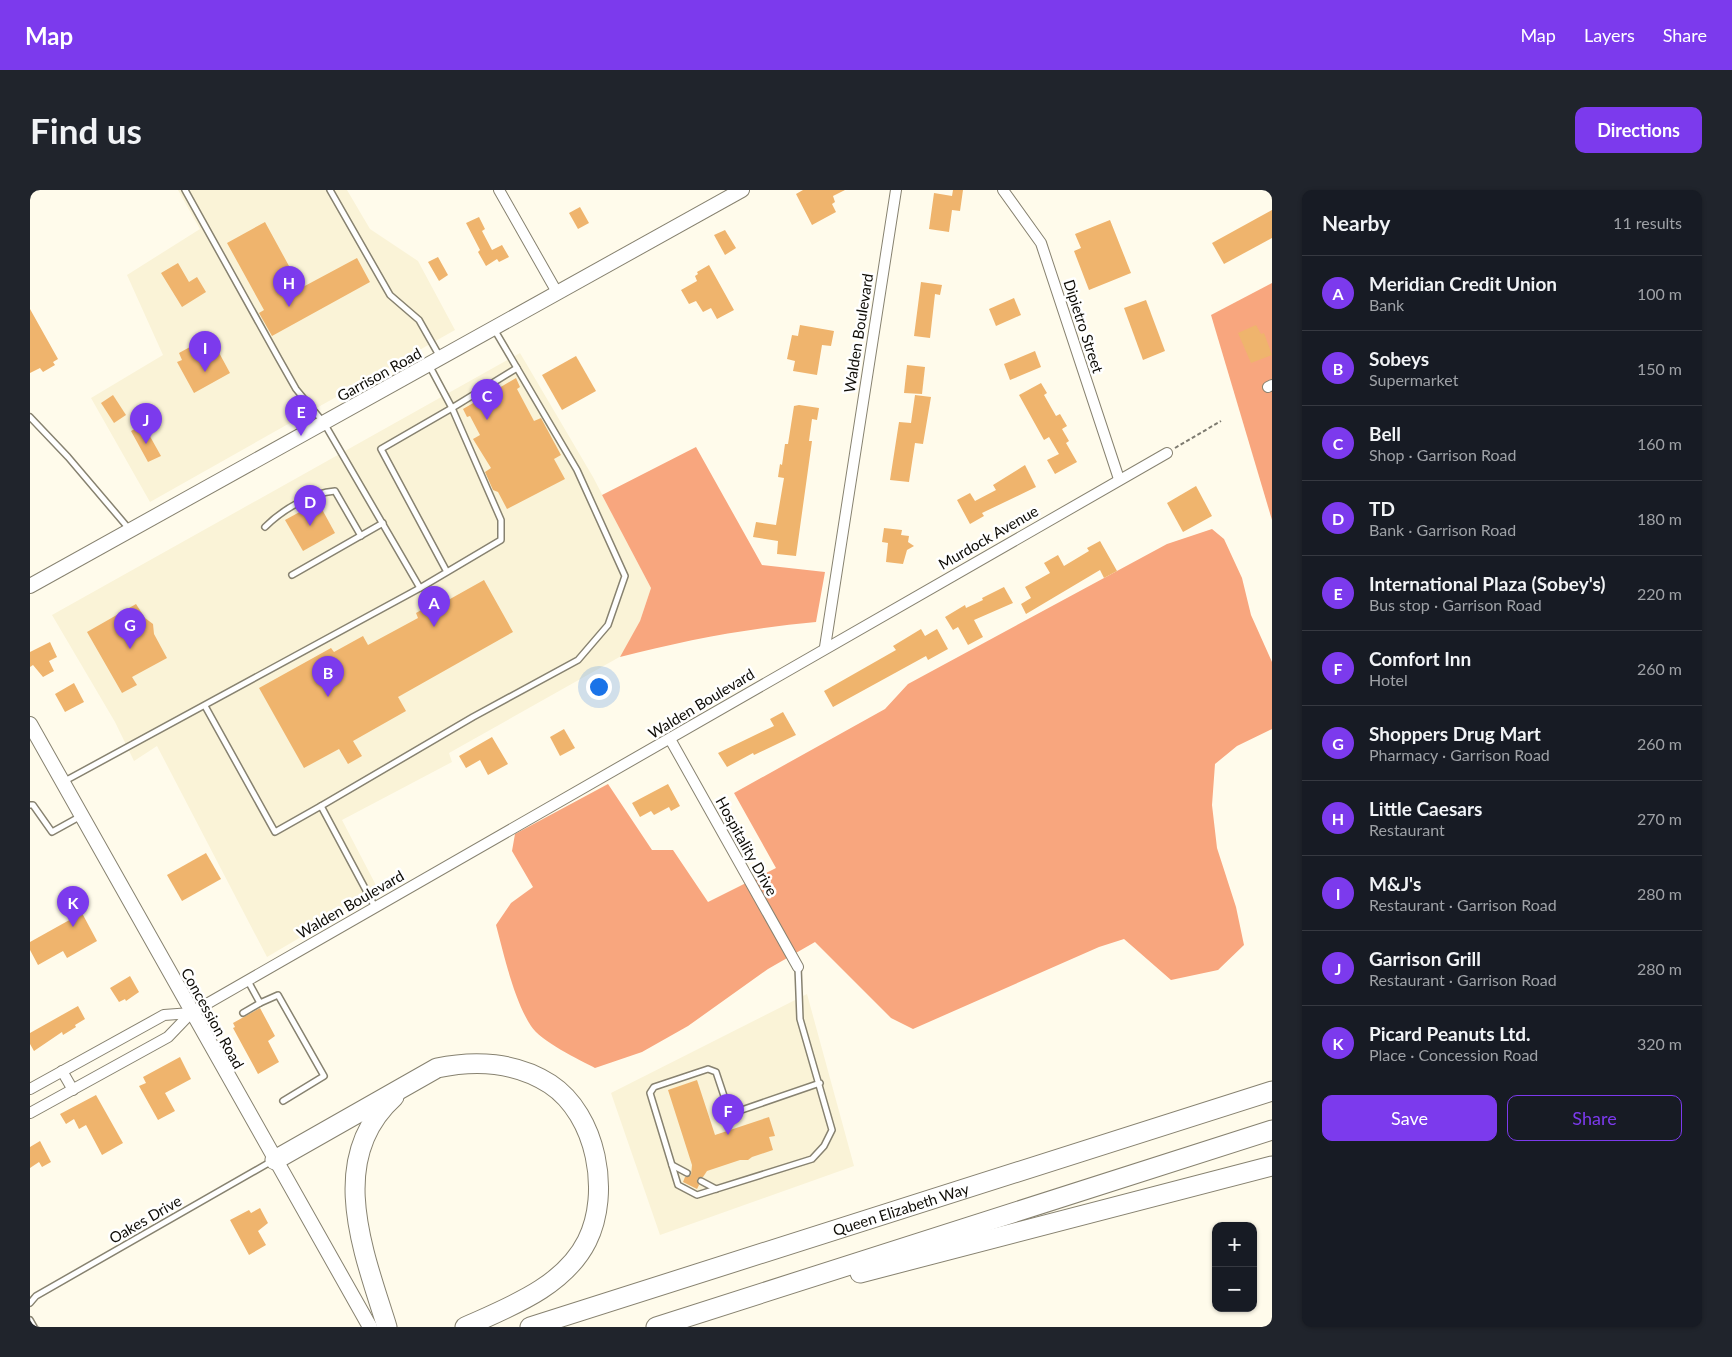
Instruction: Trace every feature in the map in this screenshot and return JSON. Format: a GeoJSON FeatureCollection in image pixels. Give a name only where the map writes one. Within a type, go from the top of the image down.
{"type":"FeatureCollection","features":[{"type":"Feature","properties":{"kind":"highway"},"geometry":{"type":"LineString","coordinates":[[275,1160],[409,1082],[437,1068],[465,1062],[493,1064],[520,1070],[550,1084],[571,1105],[588,1133],[597,1162],[600,1188],[597,1210],[587,1242],[569,1266],[521,1302],[465,1327]]}},
{"type":"Feature","properties":{"kind":"highway"},"geometry":{"type":"LineString","coordinates":[[387,1327],[368,1266],[354,1210],[354,1166],[364,1137],[384,1105],[409,1082]]}},
{"type":"Feature","properties":{"kind":"highway","name":"Queen Elizabeth Way"},"geometry":{"type":"LineString","coordinates":[[530,1327],[1272,1091]]}},
{"type":"Feature","properties":{"kind":"highway"},"geometry":{"type":"LineString","coordinates":[[656,1327],[1272,1130]]}},
{"type":"Feature","properties":{"kind":"highway"},"geometry":{"type":"LineString","coordinates":[[730,1303],[911,1262],[1049,1223],[1272,1166]]}},
{"type":"Feature","properties":{"kind":"main road","name":"Garrison Road"},"geometry":{"type":"LineString","coordinates":[[30,586],[742,190]]}},
{"type":"Feature","properties":{"kind":"main road","name":"Concession Road"},"geometry":{"type":"LineString","coordinates":[[30,724],[370,1327]]}},
{"type":"Feature","properties":{"kind":"street"},"geometry":{"type":"LineString","coordinates":[[499,190],[558,294]]}},
{"type":"Feature","properties":{"kind":"street","name":"Walden Boulevard"},"geometry":{"type":"LineString","coordinates":[[30,1113],[168,1037],[191,1012],[670,739],[825,647],[896,190]]}},
{"type":"Feature","properties":{"kind":"street","name":"Dipietro Street"},"geometry":{"type":"LineString","coordinates":[[1003,190],[1041,243],[1119,479]]}},
{"type":"Feature","properties":{"kind":"street","name":"Murdock Avenue"},"geometry":{"type":"LineString","coordinates":[[825,647],[1167,453]]}},
{"type":"Feature","properties":{"kind":"street","name":"Hospitality Drive"},"geometry":{"type":"LineString","coordinates":[[670,739],[798,967]]}},
{"type":"Feature","properties":{"kind":"street","name":"Walden Boulevard"},"geometry":{"type":"LineString","coordinates":[[30,1089],[164,1015],[191,1012]]}},
{"type":"Feature","properties":{"kind":"street"},"geometry":{"type":"LineString","coordinates":[[62,1071],[73,1090]]}},
{"type":"Feature","properties":{"kind":"lane"},"geometry":{"type":"LineString","coordinates":[[185,190],[296,389],[324,423],[420,588]]}},
{"type":"Feature","properties":{"kind":"lane"},"geometry":{"type":"LineString","coordinates":[[63,783],[420,588],[501,540],[501,520],[452,408],[419,320],[390,295],[330,190]]}},
{"type":"Feature","properties":{"kind":"lane"},"geometry":{"type":"LineString","coordinates":[[205,706],[275,832],[472,716],[578,660],[608,625],[625,576],[577,470],[494,329]]}},
{"type":"Feature","properties":{"kind":"lane"},"geometry":{"type":"LineString","coordinates":[[447,572],[381,449],[517,368]]}},
{"type":"Feature","properties":{"kind":"lane"},"geometry":{"type":"LineString","coordinates":[[30,417],[68,458],[130,531]]}},
{"type":"Feature","properties":{"kind":"lane"},"geometry":{"type":"LineString","coordinates":[[266,527],[276,516],[321,492],[336,491],[362,536]]}},
{"type":"Feature","properties":{"kind":"lane"},"geometry":{"type":"LineString","coordinates":[[292,575],[383,524]]}},
{"type":"Feature","properties":{"kind":"lane"},"geometry":{"type":"LineString","coordinates":[[30,805],[33,805],[40,813],[52,832],[82,816]]}},
{"type":"Feature","properties":{"kind":"lane"},"geometry":{"type":"LineString","coordinates":[[321,806],[375,908]]}},
{"type":"Feature","properties":{"kind":"lane"},"geometry":{"type":"LineString","coordinates":[[798,967],[800,1019],[820,1083],[832,1130],[824,1146],[812,1159],[697,1195],[678,1185],[650,1093],[654,1087],[708,1069],[716,1072],[730,1114],[820,1083]]}},
{"type":"Feature","properties":{"kind":"lane"},"geometry":{"type":"LineString","coordinates":[[248,980],[260,1003]]}},
{"type":"Feature","properties":{"kind":"lane"},"geometry":{"type":"LineString","coordinates":[[243,1013],[278,995],[324,1076],[283,1101]]}},
{"type":"Feature","properties":{"kind":"lane","name":"Oakes Drive"},"geometry":{"type":"LineString","coordinates":[[30,1303],[36,1296],[275,1160]]}},
{"type":"Feature","properties":{"kind":"lane"},"geometry":{"type":"LineString","coordinates":[[672,1165],[688,1173]]}},
{"type":"Feature","properties":{"kind":"lane"},"geometry":{"type":"LineString","coordinates":[[701,1181],[716,1189]]}},
{"type":"Feature","properties":{"kind":"lane"},"geometry":{"type":"LineString","coordinates":[[30,1320],[34,1327]]}},
{"type":"Feature","properties":{"kind":"path"},"geometry":{"type":"LineString","coordinates":[[1167,453],[1220,421]]}},
{"type":"Feature","properties":{"kind":"shaded area"},"geometry":{"type":"Polygon","coordinates":[[[178,190],[347,190],[370,229],[418,261],[455,330],[150,502],[91,398],[163,355],[127,275],[200,229],[178,190]]]}},
{"type":"Feature","properties":{"kind":"shaded area"},"geometry":{"type":"Polygon","coordinates":[[[1272,283],[1272,520],[1211,315],[1272,283]]]}},
{"type":"Feature","properties":{"kind":"shaded area"},"geometry":{"type":"Polygon","coordinates":[[[520,353],[593,477],[651,588],[640,621],[623,655],[449,753],[452,762],[342,820],[379,891],[267,957],[157,746],[134,761],[115,722],[52,615],[520,353]]]}},
{"type":"Feature","properties":{"kind":"shaded area"},"geometry":{"type":"Polygon","coordinates":[[[696,447],[762,565],[825,572],[816,622],[717,635],[620,657],[640,621],[651,588],[602,495],[696,447]]]}},
{"type":"Feature","properties":{"kind":"shaded area"},"geometry":{"type":"Polygon","coordinates":[[[1212,529],[1224,539],[1242,578],[1251,615],[1272,662],[1272,729],[1237,746],[1215,764],[1212,805],[1217,848],[1236,907],[1244,945],[1218,970],[1171,980],[1124,939],[1099,947],[913,1029],[891,1018],[815,942],[768,969],[688,1026],[642,1052],[595,1068],[551,1044],[531,1026],[519,1003],[496,925],[511,903],[533,887],[512,851],[515,834],[608,784],[652,850],[673,850],[708,902],[776,868],[734,793],[885,709],[908,684],[1167,544],[1212,529]]]}},
{"type":"Feature","properties":{"kind":"shaded area"},"geometry":{"type":"Polygon","coordinates":[[[807,994],[854,1166],[660,1235],[611,1093],[807,994]]]}},
{"type":"Feature","properties":{"kind":"building"},"geometry":{"type":"Polygon","coordinates":[[[803,190],[845,190],[833,196],[835,202],[832,204],[836,212],[812,225],[796,194],[803,190]]]}},
{"type":"Feature","properties":{"kind":"building"},"geometry":{"type":"Polygon","coordinates":[[[953,190],[963,190],[960,211],[952,210],[949,232],[929,229],[934,193],[952,196],[953,190]]]}},
{"type":"Feature","properties":{"kind":"building"},"geometry":{"type":"Polygon","coordinates":[[[580,207],[589,223],[578,229],[569,213],[580,207]]]}},
{"type":"Feature","properties":{"kind":"building"},"geometry":{"type":"Polygon","coordinates":[[[1272,210],[1272,238],[1224,264],[1212,243],[1272,210]]]}},
{"type":"Feature","properties":{"kind":"building"},"geometry":{"type":"Polygon","coordinates":[[[479,217],[485,229],[482,231],[492,250],[502,245],[509,257],[499,262],[497,259],[486,266],[466,223],[479,217]]]}},
{"type":"Feature","properties":{"kind":"building"},"geometry":{"type":"Polygon","coordinates":[[[1110,220],[1131,273],[1089,290],[1074,251],[1081,248],[1075,234],[1110,220]]]}},
{"type":"Feature","properties":{"kind":"building"},"geometry":{"type":"Polygon","coordinates":[[[265,222],[301,288],[357,258],[370,282],[272,336],[259,313],[264,310],[227,243],[265,222]]]}},
{"type":"Feature","properties":{"kind":"building"},"geometry":{"type":"Polygon","coordinates":[[[725,230],[736,248],[725,255],[714,235],[725,230]]]}},
{"type":"Feature","properties":{"kind":"building"},"geometry":{"type":"Polygon","coordinates":[[[438,257],[448,275],[439,281],[428,262],[438,257]]]}},
{"type":"Feature","properties":{"kind":"building"},"geometry":{"type":"Polygon","coordinates":[[[178,263],[189,282],[197,277],[206,292],[182,307],[161,273],[178,263]]]}},
{"type":"Feature","properties":{"kind":"building"},"geometry":{"type":"Polygon","coordinates":[[[709,265],[734,310],[717,319],[711,308],[703,312],[696,301],[689,304],[681,290],[697,281],[695,276],[698,274],[697,272],[709,265]]]}},
{"type":"Feature","properties":{"kind":"building"},"geometry":{"type":"Polygon","coordinates":[[[921,282],[942,285],[940,295],[935,294],[930,338],[914,336],[921,282]]]}},
{"type":"Feature","properties":{"kind":"building"},"geometry":{"type":"Polygon","coordinates":[[[1014,298],[1021,315],[996,326],[989,309],[1014,298]]]}},
{"type":"Feature","properties":{"kind":"building"},"geometry":{"type":"Polygon","coordinates":[[[1146,300],[1165,351],[1143,360],[1124,308],[1146,300]]]}},
{"type":"Feature","properties":{"kind":"building"},"geometry":{"type":"Polygon","coordinates":[[[30,309],[58,359],[53,362],[55,365],[43,372],[40,368],[30,373],[30,309]]]}},
{"type":"Feature","properties":{"kind":"building"},"geometry":{"type":"Polygon","coordinates":[[[800,325],[834,331],[831,346],[822,345],[817,375],[793,371],[795,361],[787,359],[792,335],[798,336],[800,325]]]}},
{"type":"Feature","properties":{"kind":"building"},"geometry":{"type":"Polygon","coordinates":[[[1256,325],[1261,334],[1264,333],[1272,355],[1251,363],[1238,333],[1256,325]]]}},
{"type":"Feature","properties":{"kind":"building"},"geometry":{"type":"Polygon","coordinates":[[[210,336],[230,373],[194,393],[177,362],[182,360],[179,353],[210,336]]]}},
{"type":"Feature","properties":{"kind":"building"},"geometry":{"type":"Polygon","coordinates":[[[1035,351],[1041,367],[1010,380],[1004,364],[1035,351]]]}},
{"type":"Feature","properties":{"kind":"building"},"geometry":{"type":"Polygon","coordinates":[[[576,356],[596,391],[562,410],[542,375],[576,356]]]}},
{"type":"Feature","properties":{"kind":"building"},"geometry":{"type":"Polygon","coordinates":[[[907,365],[925,367],[922,394],[904,393],[907,365]]]}},
{"type":"Feature","properties":{"kind":"building"},"geometry":{"type":"Polygon","coordinates":[[[516,378],[520,387],[517,389],[534,421],[541,418],[561,455],[554,459],[565,479],[507,509],[498,492],[493,490],[485,472],[491,468],[473,439],[480,435],[470,416],[467,417],[463,409],[516,378]]]}},
{"type":"Feature","properties":{"kind":"building"},"geometry":{"type":"Polygon","coordinates":[[[1041,383],[1047,393],[1044,395],[1056,416],[1060,414],[1067,426],[1062,429],[1069,441],[1066,443],[1077,462],[1055,474],[1047,460],[1059,454],[1049,437],[1044,440],[1019,395],[1041,383]]]}},
{"type":"Feature","properties":{"kind":"building"},"geometry":{"type":"Polygon","coordinates":[[[113,395],[126,415],[114,423],[101,403],[113,395]]]}},
{"type":"Feature","properties":{"kind":"building"},"geometry":{"type":"Polygon","coordinates":[[[915,395],[931,397],[923,444],[915,443],[909,482],[890,480],[899,422],[911,423],[915,395]]]}},
{"type":"Feature","properties":{"kind":"building"},"geometry":{"type":"Polygon","coordinates":[[[794,406],[819,408],[817,420],[812,419],[809,441],[812,441],[796,556],[777,554],[778,541],[753,537],[756,522],[776,525],[784,478],[778,477],[780,464],[782,465],[785,444],[788,444],[794,406]]]}},
{"type":"Feature","properties":{"kind":"building"},"geometry":{"type":"Polygon","coordinates":[[[140,426],[144,433],[147,431],[161,456],[148,462],[131,431],[140,426]]]}},
{"type":"Feature","properties":{"kind":"building"},"geometry":{"type":"Polygon","coordinates":[[[1025,465],[1036,487],[982,513],[984,516],[970,524],[957,500],[970,493],[975,501],[996,490],[993,485],[1025,465]]]}},
{"type":"Feature","properties":{"kind":"building"},"geometry":{"type":"Polygon","coordinates":[[[1196,486],[1212,516],[1183,532],[1167,503],[1196,486]]]}},
{"type":"Feature","properties":{"kind":"building"},"geometry":{"type":"Polygon","coordinates":[[[318,502],[335,533],[303,551],[285,520],[318,502]]]}},
{"type":"Feature","properties":{"kind":"building"},"geometry":{"type":"Polygon","coordinates":[[[884,528],[902,530],[901,535],[909,536],[908,542],[914,546],[907,550],[903,564],[886,562],[888,543],[882,542],[884,528]]]}},
{"type":"Feature","properties":{"kind":"building"},"geometry":{"type":"Polygon","coordinates":[[[1100,541],[1117,571],[1104,578],[1100,570],[1026,614],[1021,604],[1031,598],[1025,587],[1050,573],[1044,563],[1058,555],[1064,566],[1089,551],[1087,548],[1100,541]]]}},
{"type":"Feature","properties":{"kind":"building"},"geometry":{"type":"Polygon","coordinates":[[[484,580],[513,632],[398,697],[406,711],[353,741],[362,756],[348,764],[339,749],[304,768],[259,688],[331,648],[334,652],[363,636],[368,645],[418,618],[416,613],[432,604],[434,608],[484,580]]]}},
{"type":"Feature","properties":{"kind":"building"},"geometry":{"type":"Polygon","coordinates":[[[1004,587],[1013,603],[974,620],[983,637],[968,645],[958,627],[953,630],[945,617],[965,605],[966,608],[983,600],[982,598],[1004,587]]]}},
{"type":"Feature","properties":{"kind":"building"},"geometry":{"type":"Polygon","coordinates":[[[136,604],[145,618],[153,624],[154,634],[167,658],[132,677],[137,685],[122,693],[87,632],[136,604]]]}},
{"type":"Feature","properties":{"kind":"building"},"geometry":{"type":"Polygon","coordinates":[[[921,629],[925,636],[937,629],[948,649],[928,660],[926,656],[833,707],[824,691],[896,650],[893,646],[921,629]]]}},
{"type":"Feature","properties":{"kind":"building"},"geometry":{"type":"Polygon","coordinates":[[[50,642],[57,657],[49,661],[54,671],[43,677],[33,665],[30,667],[30,652],[50,642]]]}},
{"type":"Feature","properties":{"kind":"building"},"geometry":{"type":"Polygon","coordinates":[[[74,683],[84,702],[65,712],[55,694],[74,683]]]}},
{"type":"Feature","properties":{"kind":"building"},"geometry":{"type":"Polygon","coordinates":[[[783,712],[796,735],[754,755],[753,753],[727,767],[718,753],[774,726],[770,719],[783,712]]]}},
{"type":"Feature","properties":{"kind":"building"},"geometry":{"type":"Polygon","coordinates":[[[564,729],[575,748],[560,756],[550,737],[564,729]]]}},
{"type":"Feature","properties":{"kind":"building"},"geometry":{"type":"Polygon","coordinates":[[[492,737],[508,764],[488,775],[480,760],[466,768],[459,756],[492,737]]]}},
{"type":"Feature","properties":{"kind":"building"},"geometry":{"type":"Polygon","coordinates":[[[668,784],[680,806],[671,811],[669,807],[654,815],[651,811],[640,817],[632,803],[668,784]]]}},
{"type":"Feature","properties":{"kind":"building"},"geometry":{"type":"Polygon","coordinates":[[[206,853],[221,879],[182,901],[167,875],[206,853]]]}},
{"type":"Feature","properties":{"kind":"building"},"geometry":{"type":"Polygon","coordinates":[[[82,913],[97,941],[67,958],[63,951],[38,965],[30,950],[30,942],[82,913]]]}},
{"type":"Feature","properties":{"kind":"building"},"geometry":{"type":"Polygon","coordinates":[[[130,976],[139,992],[126,1001],[125,999],[119,1002],[110,988],[130,976]]]}},
{"type":"Feature","properties":{"kind":"building"},"geometry":{"type":"Polygon","coordinates":[[[78,1006],[85,1019],[75,1025],[76,1027],[63,1035],[62,1032],[34,1051],[30,1044],[30,1033],[78,1006]]]}},
{"type":"Feature","properties":{"kind":"building"},"geometry":{"type":"Polygon","coordinates":[[[260,1008],[275,1036],[268,1041],[279,1062],[258,1074],[233,1028],[235,1027],[233,1023],[260,1008]]]}},
{"type":"Feature","properties":{"kind":"building"},"geometry":{"type":"Polygon","coordinates":[[[180,1057],[191,1079],[165,1093],[175,1111],[158,1120],[139,1086],[146,1083],[143,1077],[180,1057]]]}},
{"type":"Feature","properties":{"kind":"building"},"geometry":{"type":"Polygon","coordinates":[[[697,1080],[715,1135],[769,1117],[775,1136],[769,1137],[773,1150],[748,1160],[740,1160],[707,1171],[703,1177],[697,1179],[699,1185],[697,1189],[683,1182],[685,1177],[691,1175],[692,1165],[668,1090],[697,1080]]]}},
{"type":"Feature","properties":{"kind":"building"},"geometry":{"type":"Polygon","coordinates":[[[96,1095],[123,1143],[102,1155],[86,1125],[79,1129],[74,1119],[66,1124],[60,1114],[96,1095]]]}},
{"type":"Feature","properties":{"kind":"building"},"geometry":{"type":"Polygon","coordinates":[[[40,1141],[51,1162],[42,1167],[39,1162],[30,1168],[30,1147],[40,1141]]]}},
{"type":"Feature","properties":{"kind":"building"},"geometry":{"type":"Polygon","coordinates":[[[260,1208],[268,1223],[258,1231],[266,1245],[249,1255],[230,1220],[249,1210],[251,1213],[260,1208]]]}},
{"type":"Feature","properties":{"kind":"place","name":"Little Caesars"},"geometry":{"type":"Point","coordinates":[289,307]}},
{"type":"Feature","properties":{"kind":"place","name":"M&J's"},"geometry":{"type":"Point","coordinates":[205,372]}},
{"type":"Feature","properties":{"kind":"place","name":"Bell"},"geometry":{"type":"Point","coordinates":[487,420]}},
{"type":"Feature","properties":{"kind":"place","name":"International Plaza (Sobey's)"},"geometry":{"type":"Point","coordinates":[301,436]}},
{"type":"Feature","properties":{"kind":"place","name":"Garrison Grill"},"geometry":{"type":"Point","coordinates":[146,444]}},
{"type":"Feature","properties":{"kind":"place","name":"TD"},"geometry":{"type":"Point","coordinates":[310,526]}},
{"type":"Feature","properties":{"kind":"place","name":"Meridian Credit Union"},"geometry":{"type":"Point","coordinates":[434,627]}},
{"type":"Feature","properties":{"kind":"place","name":"Shoppers Drug Mart"},"geometry":{"type":"Point","coordinates":[130,649]}},
{"type":"Feature","properties":{"kind":"place","name":"Sobeys"},"geometry":{"type":"Point","coordinates":[328,697]}},
{"type":"Feature","properties":{"kind":"place","name":"Picard Peanuts Ltd."},"geometry":{"type":"Point","coordinates":[73,927]}},
{"type":"Feature","properties":{"kind":"place","name":"Comfort Inn"},"geometry":{"type":"Point","coordinates":[728,1135]}}]}
